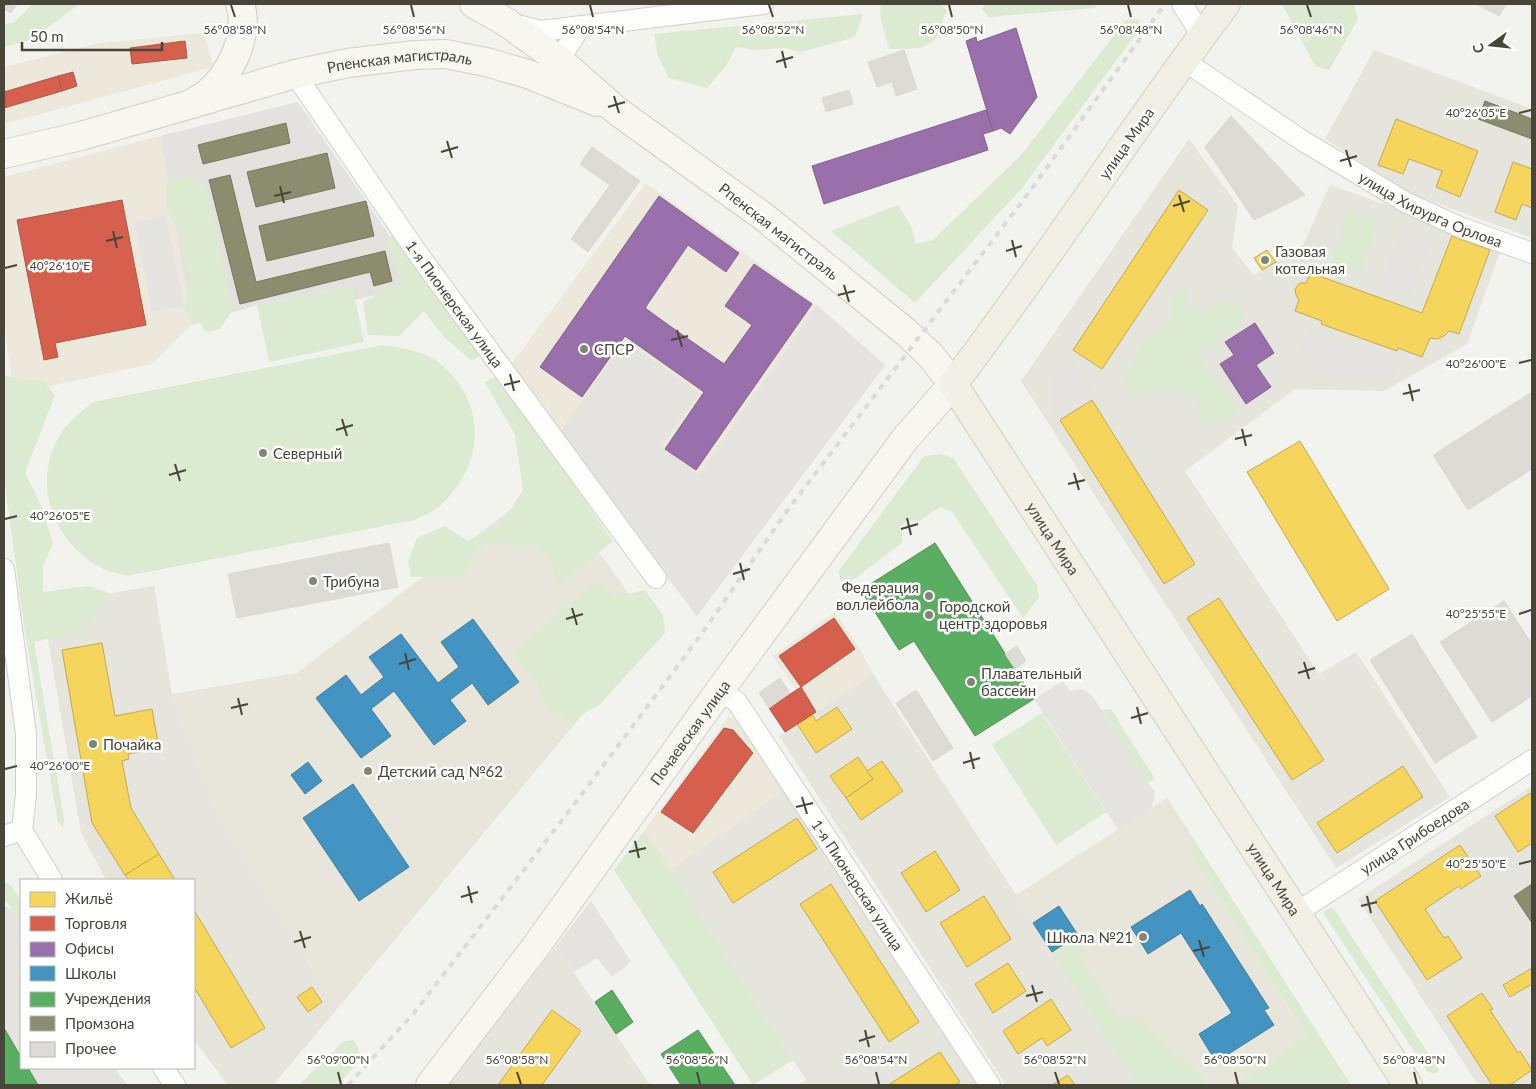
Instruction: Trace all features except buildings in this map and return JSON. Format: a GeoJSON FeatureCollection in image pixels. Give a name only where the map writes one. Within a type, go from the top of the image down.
{"type":"FeatureCollection","features":[{"type":"Feature","properties":{"kind":"main road","name":"Рпенская магистраль"},"geometry":{"type":"LineString","coordinates":[[178,109],[207,95],[225,77],[242,34],[243,11],[240,4]]}},
{"type":"Feature","properties":{"kind":"main road","name":"Рпенская магистраль"},"geometry":{"type":"LineString","coordinates":[[474,4],[506,22],[559,60],[617,111],[764,217],[907,332],[931,356],[954,384]]}},
{"type":"Feature","properties":{"kind":"main road","name":"улица Мира"},"geometry":{"type":"LineString","coordinates":[[1226,4],[1183,60],[954,384],[1408,1085]]}},
{"type":"Feature","properties":{"kind":"main road","name":"Рпенская магистраль"},"geometry":{"type":"LineString","coordinates":[[4,154],[81,136],[295,74],[348,63],[415,55],[445,54],[486,62],[528,74],[617,111]]}},
{"type":"Feature","properties":{"kind":"main road","name":"Почаевская улица"},"geometry":{"type":"LineString","coordinates":[[430,1085],[534,949],[720,690],[905,439],[954,384]]}},
{"type":"Feature","properties":{"kind":"street"},"geometry":{"type":"LineString","coordinates":[[506,22],[541,31],[762,4]]}},
{"type":"Feature","properties":{"kind":"street"},"geometry":{"type":"LineString","coordinates":[[1182,4],[1202,36]]}},
{"type":"Feature","properties":{"kind":"street"},"geometry":{"type":"LineString","coordinates":[[559,60],[581,26]]}},
{"type":"Feature","properties":{"kind":"street","name":"улица Хирурга Орлова"},"geometry":{"type":"LineString","coordinates":[[1183,60],[1302,141],[1407,203],[1462,228],[1532,253]]}},
{"type":"Feature","properties":{"kind":"street","name":"1-я Пионерская улица"},"geometry":{"type":"LineString","coordinates":[[295,74],[422,258],[656,578]]}},
{"type":"Feature","properties":{"kind":"street"},"geometry":{"type":"LineString","coordinates":[[4,569],[26,734],[26,794],[13,833],[51,879]]}},
{"type":"Feature","properties":{"kind":"street","name":"1-я Пионерская улица"},"geometry":{"type":"LineString","coordinates":[[720,690],[737,702],[990,1085]]}},
{"type":"Feature","properties":{"kind":"street","name":"улица Грибоедова"},"geometry":{"type":"LineString","coordinates":[[1296,913],[1532,760]]}},
{"type":"Feature","properties":{"kind":"street"},"geometry":{"type":"LineString","coordinates":[[163,1069],[175,1085]]}},
{"type":"Feature","properties":{"kind":"shaded area"},"geometry":{"type":"Polygon","coordinates":[[[204,33],[213,67],[4,124],[4,67],[100,43],[204,33]]]}},
{"type":"Feature","properties":{"kind":"shaded area"},"geometry":{"type":"Polygon","coordinates":[[[1374,50],[1532,109],[1532,238],[1411,194],[1325,139],[1374,50]]]}},
{"type":"Feature","properties":{"kind":"shaded area"},"geometry":{"type":"Polygon","coordinates":[[[298,102],[423,284],[355,300],[352,285],[257,305],[192,325],[160,136],[298,102]]]}},
{"type":"Feature","properties":{"kind":"shaded area"},"geometry":{"type":"Polygon","coordinates":[[[160,136],[192,325],[151,364],[14,394],[4,324],[4,177],[160,136]]]}},
{"type":"Feature","properties":{"kind":"shaded area"},"geometry":{"type":"Polygon","coordinates":[[[1189,139],[1238,206],[1232,248],[1254,275],[1303,245],[1330,185],[1502,246],[1467,344],[1384,391],[1295,389],[1185,471],[1319,674],[1356,652],[1450,797],[1336,868],[1021,381],[1189,139]]]}},
{"type":"Feature","properties":{"kind":"shaded area"},"geometry":{"type":"Polygon","coordinates":[[[646,183],[817,305],[885,365],[697,616],[510,366],[646,183]]]}},
{"type":"Feature","properties":{"kind":"shaded area"},"geometry":{"type":"Polygon","coordinates":[[[166,216],[184,306],[152,312],[135,222],[166,216]]]}},
{"type":"Feature","properties":{"kind":"shaded area"},"geometry":{"type":"Polygon","coordinates":[[[1402,229],[1431,240],[1410,296],[1381,285],[1402,229]]]}},
{"type":"Feature","properties":{"kind":"shaded area"},"geometry":{"type":"Polygon","coordinates":[[[817,305],[885,365],[697,616],[626,524],[560,432],[625,341],[699,393],[661,446],[699,475],[817,305]]]}},
{"type":"Feature","properties":{"kind":"shaded area"},"geometry":{"type":"Polygon","coordinates":[[[1309,329],[1400,366],[1389,381],[1331,379],[1295,359],[1309,329]]]}},
{"type":"Feature","properties":{"kind":"shaded area"},"geometry":{"type":"Polygon","coordinates":[[[1073,361],[1096,393],[1057,417],[1052,410],[1051,374],[1073,361]]]}},
{"type":"Feature","properties":{"kind":"shaded area","name":"Детский сад №62"},"geometry":{"type":"Polygon","coordinates":[[[548,481],[657,633],[583,714],[337,1009],[220,818],[172,694],[297,673],[548,481]]]}},
{"type":"Feature","properties":{"kind":"shaded area"},"geometry":{"type":"Polygon","coordinates":[[[154,586],[172,694],[220,818],[337,1009],[273,1085],[228,1085],[195,1041],[195,879],[105,879],[81,833],[42,605],[154,586]]]}},
{"type":"Feature","properties":{"kind":"shaded area"},"geometry":{"type":"Polygon","coordinates":[[[835,612],[859,648],[873,674],[816,712],[801,687],[796,690],[773,656],[835,612]]]}},
{"type":"Feature","properties":{"kind":"shaded area"},"geometry":{"type":"Polygon","coordinates":[[[873,674],[1137,1085],[1006,1085],[779,736],[873,674]]]}},
{"type":"Feature","properties":{"kind":"shaded area"},"geometry":{"type":"Polygon","coordinates":[[[1063,681],[1070,691],[1082,689],[1090,694],[1145,782],[1155,791],[1152,808],[1118,830],[1034,699],[1063,681]]]}},
{"type":"Feature","properties":{"kind":"shaded area"},"geometry":{"type":"Polygon","coordinates":[[[729,716],[746,727],[786,789],[671,869],[644,831],[729,716]]]}},
{"type":"Feature","properties":{"kind":"shaded area"},"geometry":{"type":"Polygon","coordinates":[[[1532,786],[1532,1085],[1478,1085],[1358,899],[1532,786]]]}},
{"type":"Feature","properties":{"kind":"shaded area"},"geometry":{"type":"Polygon","coordinates":[[[786,789],[979,1085],[799,1085],[806,1080],[671,869],[786,789]]]}},
{"type":"Feature","properties":{"kind":"shaded area","name":"Школа №21"},"geometry":{"type":"Polygon","coordinates":[[[1167,798],[1197,844],[1190,853],[1338,1085],[1137,1085],[1016,895],[1167,798]]]}},
{"type":"Feature","properties":{"kind":"shaded area"},"geometry":{"type":"Polygon","coordinates":[[[591,901],[631,962],[612,977],[597,958],[574,972],[556,946],[591,901]]]}},
{"type":"Feature","properties":{"kind":"shaded area"},"geometry":{"type":"Polygon","coordinates":[[[4,906],[12,909],[20,921],[20,1055],[4,1028],[4,906]]]}},
{"type":"Feature","properties":{"kind":"shaded area"},"geometry":{"type":"Polygon","coordinates":[[[556,946],[650,1085],[448,1085],[556,946]]]}},
{"type":"Feature","properties":{"kind":"shaded area"},"geometry":{"type":"Polygon","coordinates":[[[29,1069],[116,1069],[127,1085],[38,1085],[29,1069]]]}},
{"type":"Feature","properties":{"kind":"green space"},"geometry":{"type":"Polygon","coordinates":[[[33,4],[79,4],[33,39],[4,47],[4,24],[13,23],[33,4]]]}},
{"type":"Feature","properties":{"kind":"green space"},"geometry":{"type":"Polygon","coordinates":[[[940,4],[947,10],[935,40],[921,48],[889,49],[880,15],[881,5],[940,4]]]}},
{"type":"Feature","properties":{"kind":"green space"},"geometry":{"type":"Polygon","coordinates":[[[986,4],[1098,4],[1094,8],[989,17],[982,9],[986,4]]]}},
{"type":"Feature","properties":{"kind":"green space"},"geometry":{"type":"Polygon","coordinates":[[[1282,4],[1353,4],[1358,19],[1329,70],[1315,66],[1282,4]]]}},
{"type":"Feature","properties":{"kind":"green space"},"geometry":{"type":"Polygon","coordinates":[[[863,14],[855,37],[801,52],[784,48],[753,50],[736,47],[726,66],[707,88],[669,78],[658,56],[654,34],[863,14]]]}},
{"type":"Feature","properties":{"kind":"green space"},"geometry":{"type":"Polygon","coordinates":[[[1139,19],[1141,27],[1022,188],[915,303],[831,231],[898,205],[912,228],[916,244],[933,240],[1022,154],[1126,20],[1139,19]]]}},
{"type":"Feature","properties":{"kind":"green space"},"geometry":{"type":"Polygon","coordinates":[[[192,176],[206,186],[233,309],[220,329],[206,332],[197,320],[184,310],[190,281],[178,227],[167,209],[167,181],[192,176]]]}},
{"type":"Feature","properties":{"kind":"green space"},"geometry":{"type":"Polygon","coordinates":[[[1348,211],[1378,221],[1360,274],[1330,264],[1348,211]]]}},
{"type":"Feature","properties":{"kind":"green space"},"geometry":{"type":"Polygon","coordinates":[[[398,231],[483,353],[472,361],[443,336],[424,311],[399,336],[368,335],[363,302],[403,282],[385,240],[398,231]]]}},
{"type":"Feature","properties":{"kind":"green space"},"geometry":{"type":"Polygon","coordinates":[[[1184,284],[1190,311],[1201,312],[1223,301],[1238,302],[1245,319],[1196,356],[1234,401],[1234,415],[1222,424],[1203,424],[1196,401],[1178,389],[1140,396],[1126,386],[1126,374],[1147,335],[1170,326],[1171,303],[1184,284]]]}},
{"type":"Feature","properties":{"kind":"green space"},"geometry":{"type":"Polygon","coordinates":[[[352,285],[364,342],[269,362],[257,305],[352,285]]]}},
{"type":"Feature","properties":{"kind":"green space","name":"Северный"},"geometry":{"type":"Polygon","coordinates":[[[382,345],[418,352],[437,361],[453,376],[465,394],[472,412],[475,431],[473,451],[466,470],[456,488],[432,512],[414,520],[127,576],[101,568],[83,556],[60,529],[48,497],[49,462],[55,444],[62,432],[76,416],[93,402],[382,345]]]}},
{"type":"Feature","properties":{"kind":"green space"},"geometry":{"type":"Polygon","coordinates":[[[4,373],[5,376],[44,382],[55,395],[25,473],[42,508],[53,543],[43,566],[43,592],[88,586],[110,593],[84,631],[34,642],[64,819],[63,828],[58,822],[25,633],[4,477],[4,373]]]}},
{"type":"Feature","properties":{"kind":"green space"},"geometry":{"type":"Polygon","coordinates":[[[498,375],[613,541],[558,586],[551,560],[537,547],[511,547],[497,539],[475,551],[463,577],[411,577],[408,561],[417,538],[445,526],[468,541],[503,522],[523,490],[515,435],[485,382],[498,375]]]}},
{"type":"Feature","properties":{"kind":"green space"},"geometry":{"type":"Polygon","coordinates":[[[941,454],[953,458],[1037,585],[1039,597],[1023,618],[952,512],[940,507],[919,521],[909,520],[900,526],[903,542],[845,586],[838,572],[924,456],[941,454]]]}},
{"type":"Feature","properties":{"kind":"green space"},"geometry":{"type":"Polygon","coordinates":[[[596,580],[615,597],[645,590],[663,615],[665,633],[599,705],[583,714],[574,724],[544,706],[537,682],[512,654],[596,580]]]}},
{"type":"Feature","properties":{"kind":"green space"},"geometry":{"type":"Polygon","coordinates":[[[1111,709],[1155,779],[1148,783],[1145,782],[1102,710],[1111,709]]]}},
{"type":"Feature","properties":{"kind":"green space"},"geometry":{"type":"Polygon","coordinates":[[[1042,713],[1106,812],[1056,845],[992,745],[1042,713]]]}},
{"type":"Feature","properties":{"kind":"green space"},"geometry":{"type":"Polygon","coordinates":[[[644,831],[671,869],[793,1060],[753,1085],[614,870],[644,831]]]}},
{"type":"Feature","properties":{"kind":"green space"},"geometry":{"type":"Polygon","coordinates":[[[1197,844],[1351,1085],[1240,1085],[1238,1083],[1307,1036],[1190,853],[1197,844]]]}},
{"type":"Feature","properties":{"kind":"green space"},"geometry":{"type":"Polygon","coordinates":[[[4,882],[10,885],[17,894],[20,905],[20,922],[4,898],[4,882]]]}},
{"type":"Feature","properties":{"kind":"green space"},"geometry":{"type":"Polygon","coordinates":[[[1333,908],[1439,1070],[1435,1074],[1427,1071],[1324,914],[1325,910],[1333,908]]]}},
{"type":"Feature","properties":{"kind":"green space"},"geometry":{"type":"Polygon","coordinates":[[[1078,935],[1092,938],[1080,956],[1120,1018],[1143,1020],[1176,1056],[1192,1064],[1207,1085],[1137,1085],[1052,952],[1078,935]]]}},
{"type":"Feature","properties":{"kind":"green space"},"geometry":{"type":"Polygon","coordinates":[[[354,1040],[362,1059],[337,1085],[299,1085],[344,1041],[354,1040]]]}},
{"type":"Feature","properties":{"kind":"railway"},"geometry":{"type":"LineString","coordinates":[[348,1085],[414,1013],[579,798],[700,636],[787,511],[1030,191],[1165,4]]}},
{"type":"Feature","properties":{"kind":"place","name":"Газовая котельная"},"geometry":{"type":"Point","coordinates":[1265,260]}},
{"type":"Feature","properties":{"kind":"place","name":"СПСР"},"geometry":{"type":"Point","coordinates":[584,349]}},
{"type":"Feature","properties":{"kind":"place","name":"Северный"},"geometry":{"type":"Point","coordinates":[263,453]}},
{"type":"Feature","properties":{"kind":"place","name":"Трибуна"},"geometry":{"type":"Point","coordinates":[313,581]}},
{"type":"Feature","properties":{"kind":"place","name":"Федерация воллейбола"},"geometry":{"type":"Point","coordinates":[929,596]}},
{"type":"Feature","properties":{"kind":"place","name":"Городской центр здоровья"},"geometry":{"type":"Point","coordinates":[929,615]}},
{"type":"Feature","properties":{"kind":"place","name":"Плавательный бассейн"},"geometry":{"type":"Point","coordinates":[971,682]}},
{"type":"Feature","properties":{"kind":"place","name":"Почайка"},"geometry":{"type":"Point","coordinates":[93,744]}},
{"type":"Feature","properties":{"kind":"place","name":"Детский сад №62"},"geometry":{"type":"Point","coordinates":[368,771]}},
{"type":"Feature","properties":{"kind":"place","name":"Школа №21"},"geometry":{"type":"Point","coordinates":[1143,937]}}]}
